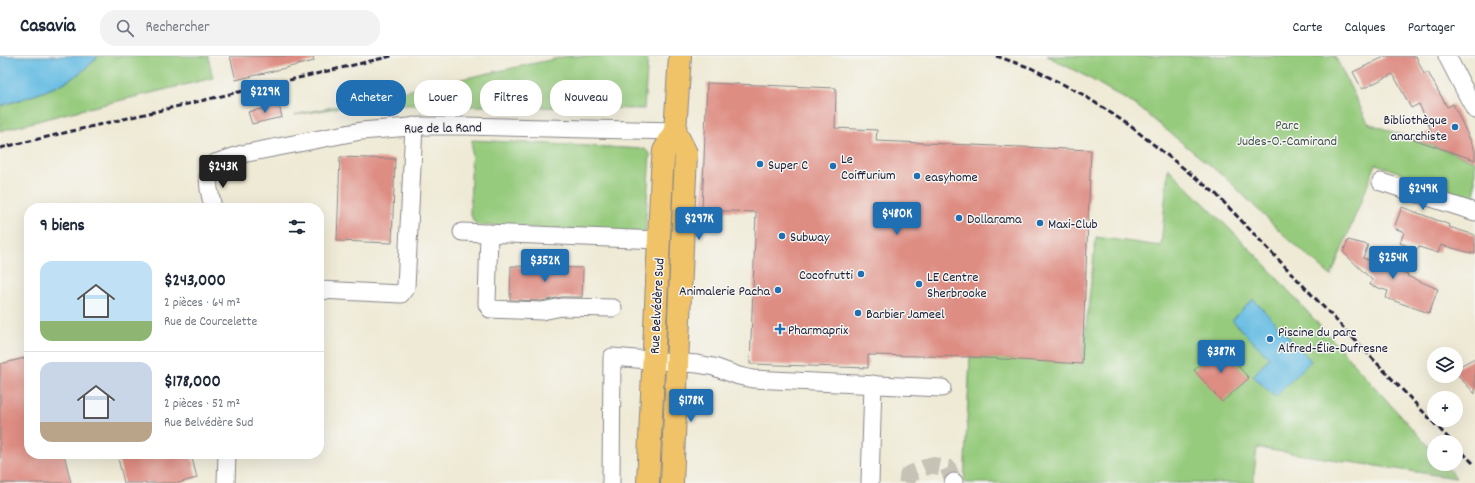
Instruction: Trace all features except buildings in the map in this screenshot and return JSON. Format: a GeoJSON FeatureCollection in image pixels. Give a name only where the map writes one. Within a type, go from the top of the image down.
{"type":"FeatureCollection","features":[{"type":"Feature","properties":{"kind":"main road","name":"Rue Belvédère Sud"},"geometry":{"type":"LineString","coordinates":[[648,483],[664,151],[675,131],[680,56]]}},
{"type":"Feature","properties":{"kind":"main road","name":"Rue Belvédère Sud"},"geometry":{"type":"LineString","coordinates":[[672,483],[686,153],[675,131]]}},
{"type":"Feature","properties":{"kind":"street"},"geometry":{"type":"LineString","coordinates":[[1447,56],[1475,110]]}},
{"type":"Feature","properties":{"kind":"street","name":"Rue de la Rand"},"geometry":{"type":"LineString","coordinates":[[212,203],[208,178],[209,169],[215,163],[242,154],[361,131],[414,126],[465,126],[675,131]]}},
{"type":"Feature","properties":{"kind":"street"},"geometry":{"type":"LineString","coordinates":[[324,290],[401,294],[406,287],[414,126]]}},
{"type":"Feature","properties":{"kind":"street"},"geometry":{"type":"LineString","coordinates":[[1380,182],[1475,212]]}},
{"type":"Feature","properties":{"kind":"street"},"geometry":{"type":"LineString","coordinates":[[462,232],[659,240]]}},
{"type":"Feature","properties":{"kind":"street"},"geometry":{"type":"LineString","coordinates":[[489,233],[487,304],[490,309],[542,311],[562,307],[613,308]]}},
{"type":"Feature","properties":{"kind":"street"},"geometry":{"type":"LineString","coordinates":[[611,483],[612,357],[642,358],[714,367],[739,376],[754,378],[942,388]]}},
{"type":"Feature","properties":{"kind":"street"},"geometry":{"type":"LineString","coordinates":[[870,483],[873,384]]}},
{"type":"Feature","properties":{"kind":"street"},"geometry":{"type":"LineString","coordinates":[[226,483],[227,459]]}},
{"type":"Feature","properties":{"kind":"green space"},"geometry":{"type":"Polygon","coordinates":[[[98,56],[208,56],[213,78],[0,131],[0,106],[40,93],[66,82],[89,66],[98,56]]]}},
{"type":"Feature","properties":{"kind":"green space"},"geometry":{"type":"Polygon","coordinates":[[[568,56],[648,56],[644,109],[622,109],[622,80],[550,80],[550,107],[542,107],[542,80],[480,80],[480,106],[472,106],[472,80],[457,80],[568,56]]]}},
{"type":"Feature","properties":{"kind":"green space","name":"Parc Judes-O.-Camirand"},"geometry":{"type":"Polygon","coordinates":[[[1047,56],[1335,56],[1368,123],[1475,161],[1475,200],[1376,164],[1331,276],[1284,235],[1229,181],[1137,106],[1047,56]]]}},
{"type":"Feature","properties":{"kind":"green space"},"geometry":{"type":"Polygon","coordinates":[[[414,89],[414,105],[406,105],[406,91],[414,89]]]}},
{"type":"Feature","properties":{"kind":"green space"},"geometry":{"type":"Polygon","coordinates":[[[336,106],[336,108],[295,115],[336,106]]]}},
{"type":"Feature","properties":{"kind":"green space"},"geometry":{"type":"Polygon","coordinates":[[[472,140],[645,149],[650,154],[645,233],[479,225],[474,222],[470,213],[472,140]]]}},
{"type":"Feature","properties":{"kind":"green space"},"geometry":{"type":"Polygon","coordinates":[[[1168,168],[1259,258],[1427,445],[1427,471],[1450,471],[1456,478],[1257,448],[1253,483],[964,483],[970,357],[1082,363],[1096,237],[1161,246],[1168,168]]]}},
{"type":"Feature","properties":{"kind":"water"},"geometry":{"type":"Polygon","coordinates":[[[0,56],[98,56],[89,66],[66,82],[40,93],[0,106],[0,56]]]}},
{"type":"Feature","properties":{"kind":"water","name":"Piscine du parc Alfred-Élie-Dufresne"},"geometry":{"type":"Polygon","coordinates":[[[1253,299],[1311,361],[1275,397],[1253,376],[1269,358],[1232,320],[1253,299]]]}},
{"type":"Feature","properties":{"kind":"tunnel"},"geometry":{"type":"LineString","coordinates":[[907,483],[908,475],[931,465],[948,468],[954,482]]}},
{"type":"Feature","properties":{"kind":"railway"},"geometry":{"type":"LineString","coordinates":[[0,148],[392,56]]}},
{"type":"Feature","properties":{"kind":"railway"},"geometry":{"type":"LineString","coordinates":[[996,56],[1031,68],[1082,94],[1129,125],[1216,194],[1445,435]]}},
{"type":"Feature","properties":{"kind":"railway"},"geometry":{"type":"LineString","coordinates":[[1463,453],[1475,465]]}},
{"type":"Feature","properties":{"kind":"place","name":"Bibliothèque anarchiste"},"geometry":{"type":"Point","coordinates":[1455,127]}},
{"type":"Feature","properties":{"kind":"place","name":"Super C"},"geometry":{"type":"Point","coordinates":[760,164]}},
{"type":"Feature","properties":{"kind":"place","name":"Le Coiffurium"},"geometry":{"type":"Point","coordinates":[833,166]}},
{"type":"Feature","properties":{"kind":"place","name":"easyhome"},"geometry":{"type":"Point","coordinates":[917,176]}},
{"type":"Feature","properties":{"kind":"place","name":"Dollarama"},"geometry":{"type":"Point","coordinates":[959,218]}},
{"type":"Feature","properties":{"kind":"place","name":"Maxi-Club"},"geometry":{"type":"Point","coordinates":[1040,223]}},
{"type":"Feature","properties":{"kind":"place","name":"Subway"},"geometry":{"type":"Point","coordinates":[782,236]}},
{"type":"Feature","properties":{"kind":"place","name":"Cocofrutti"},"geometry":{"type":"Point","coordinates":[861,274]}},
{"type":"Feature","properties":{"kind":"place","name":"LE Centre Sherbrooke"},"geometry":{"type":"Point","coordinates":[919,284]}},
{"type":"Feature","properties":{"kind":"place","name":"Animalerie Pacha"},"geometry":{"type":"Point","coordinates":[778,290]}},
{"type":"Feature","properties":{"kind":"place","name":"Barbier Jameel"},"geometry":{"type":"Point","coordinates":[858,313]}},
{"type":"Feature","properties":{"kind":"place","name":"Pharmaprix"},"geometry":{"type":"Point","coordinates":[780,329]}},
{"type":"Feature","properties":{"kind":"place","name":"Piscine du parc Alfred-Élie-Dufresne"},"geometry":{"type":"Point","coordinates":[1270,339]}}]}
